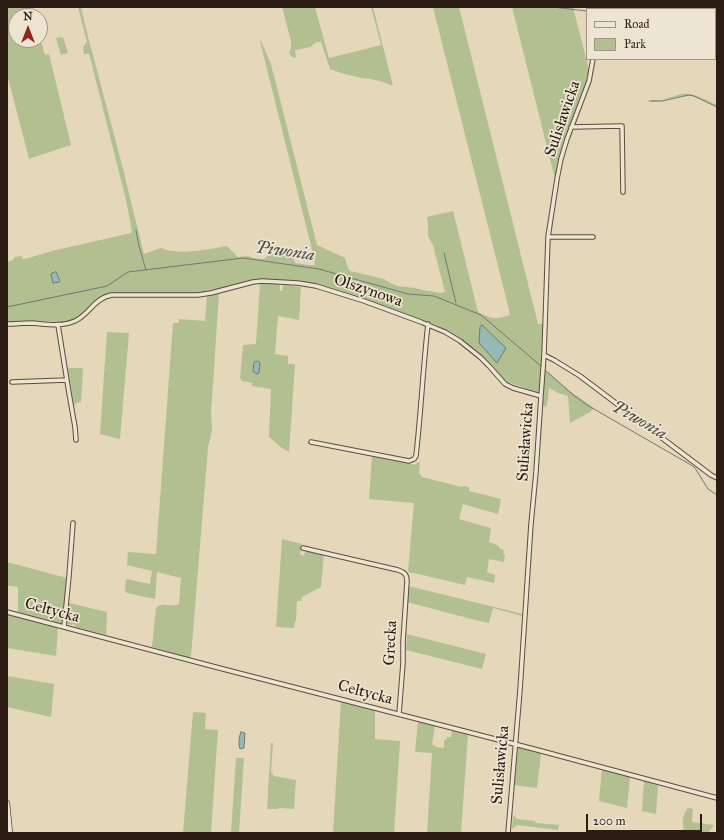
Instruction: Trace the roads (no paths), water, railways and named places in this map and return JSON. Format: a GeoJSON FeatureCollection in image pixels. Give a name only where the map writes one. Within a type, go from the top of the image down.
{"type":"FeatureCollection","features":[{"type":"Feature","properties":{"kind":"street","name":"Sulisławicka"},"geometry":{"type":"LineString","coordinates":[[508,833],[516,744],[544,355],[548,238],[559,168],[564,149],[589,81],[593,60]]}},
{"type":"Feature","properties":{"kind":"street"},"geometry":{"type":"LineString","coordinates":[[572,127],[622,126],[622,192]]}},
{"type":"Feature","properties":{"kind":"street"},"geometry":{"type":"LineString","coordinates":[[548,238],[593,237]]}},
{"type":"Feature","properties":{"kind":"street","name":"Olszynowa"},"geometry":{"type":"LineString","coordinates":[[7,324],[32,323],[58,325],[70,323],[76,321],[84,315],[100,299],[108,296],[198,295],[267,280],[298,283],[325,289],[357,299],[428,324],[450,335],[467,346],[485,361],[505,384],[513,388],[541,396]]}},
{"type":"Feature","properties":{"kind":"street"},"geometry":{"type":"LineString","coordinates":[[311,442],[409,461],[413,460],[416,456],[419,433],[423,365],[428,324]]}},
{"type":"Feature","properties":{"kind":"street"},"geometry":{"type":"LineString","coordinates":[[58,325],[76,440]]}},
{"type":"Feature","properties":{"kind":"street"},"geometry":{"type":"LineString","coordinates":[[544,355],[559,362],[586,380],[717,478]]}},
{"type":"Feature","properties":{"kind":"street"},"geometry":{"type":"LineString","coordinates":[[12,382],[67,380]]}},
{"type":"Feature","properties":{"kind":"street"},"geometry":{"type":"LineString","coordinates":[[64,627],[73,523]]}},
{"type":"Feature","properties":{"kind":"street","name":"Grecka"},"geometry":{"type":"LineString","coordinates":[[303,548],[398,570],[407,577],[399,714]]}},
{"type":"Feature","properties":{"kind":"street","name":"Celtycka"},"geometry":{"type":"LineString","coordinates":[[7,612],[516,744],[717,798]]}},
{"type":"Feature","properties":{"kind":"street"},"geometry":{"type":"LineString","coordinates":[[7,803],[10,833]]}},
{"type":"Feature","properties":{"kind":"water"},"geometry":{"type":"Polygon","coordinates":[[[56,272],[60,281],[53,283],[51,274],[56,272]]]}},
{"type":"Feature","properties":{"kind":"water"},"geometry":{"type":"Polygon","coordinates":[[[482,325],[506,348],[497,363],[479,343],[480,327],[482,325]]]}},
{"type":"Feature","properties":{"kind":"water"},"geometry":{"type":"Polygon","coordinates":[[[258,361],[260,363],[259,373],[257,374],[253,371],[255,362],[258,361]]]}},
{"type":"Feature","properties":{"kind":"water"},"geometry":{"type":"Polygon","coordinates":[[[241,732],[245,733],[244,748],[240,749],[239,740],[241,732]]]}},
{"type":"Feature","properties":{"kind":"waterway"},"geometry":{"type":"LineString","coordinates":[[552,7],[586,11]]}},
{"type":"Feature","properties":{"kind":"waterway"},"geometry":{"type":"LineString","coordinates":[[651,101],[662,101],[689,95],[717,107]]}},
{"type":"Feature","properties":{"kind":"waterway"},"geometry":{"type":"LineString","coordinates":[[136,230],[146,270]]}},
{"type":"Feature","properties":{"kind":"waterway"},"geometry":{"type":"LineString","coordinates":[[444,253],[456,303]]}},
{"type":"Feature","properties":{"kind":"waterway","name":"Piwonia"},"geometry":{"type":"LineString","coordinates":[[7,307],[107,286],[128,272],[243,258],[319,269],[408,294],[434,296],[481,315],[541,366]]}},
{"type":"Feature","properties":{"kind":"waterway","name":"Piwonia"},"geometry":{"type":"LineString","coordinates":[[545,370],[587,405],[691,465],[695,468],[708,489],[717,495]]}}]}
